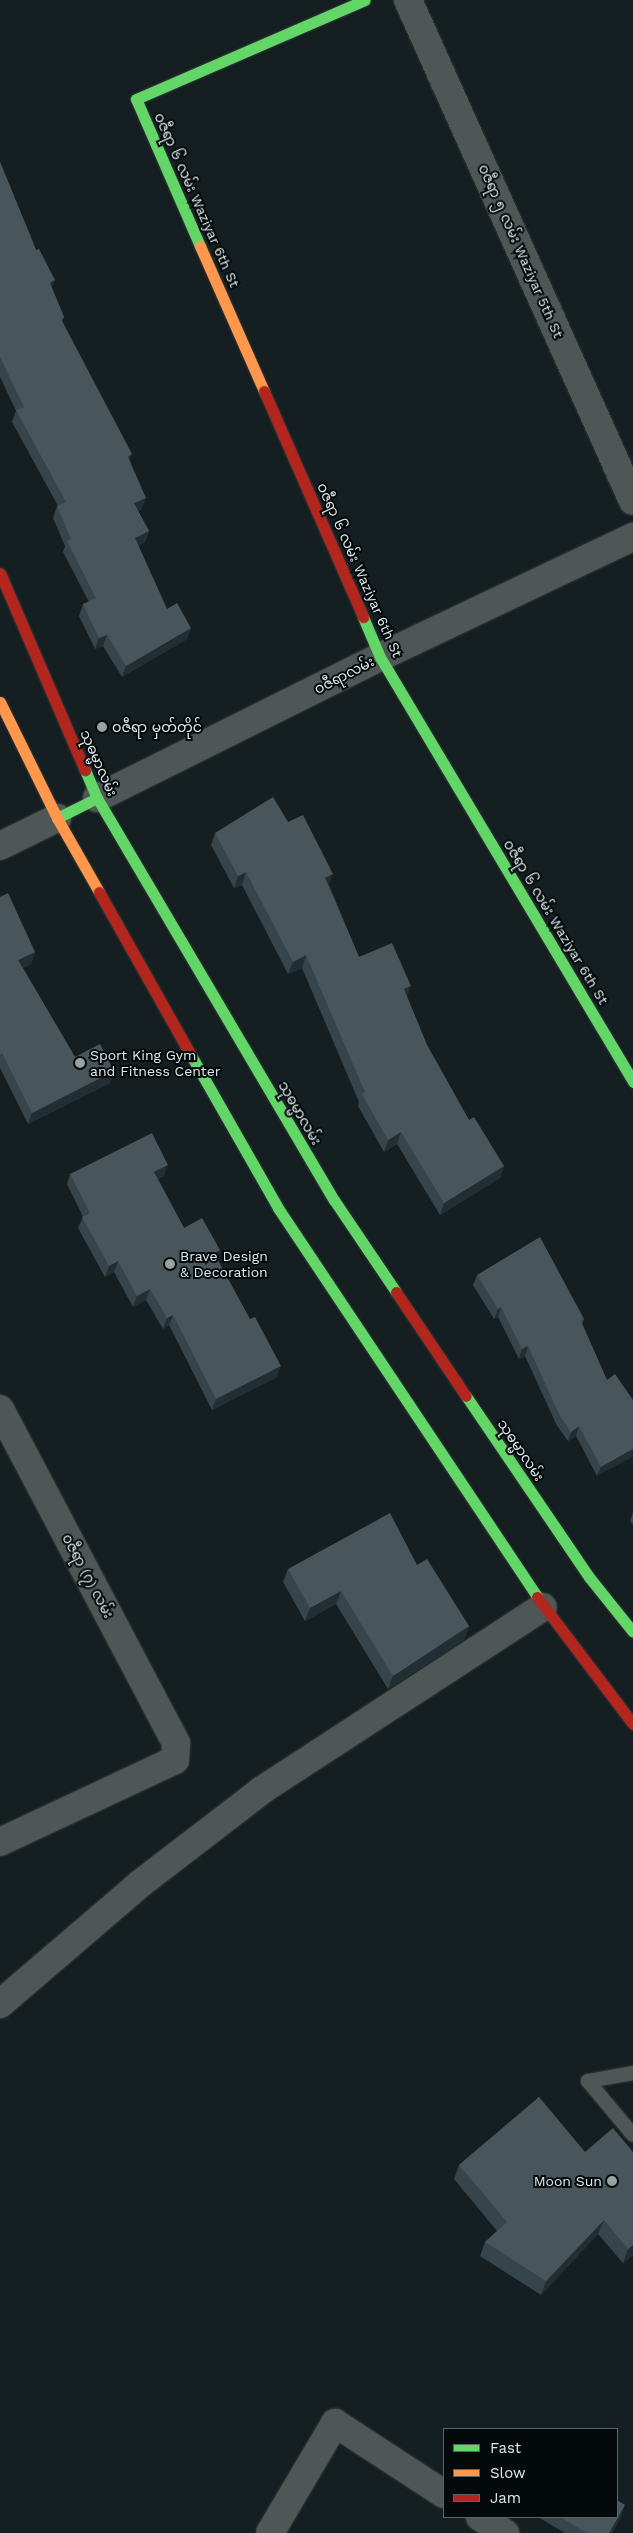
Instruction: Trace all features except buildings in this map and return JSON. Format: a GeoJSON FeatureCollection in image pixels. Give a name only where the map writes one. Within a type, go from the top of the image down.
{"type":"FeatureCollection","features":[{"type":"Feature","properties":{"kind":"main road","name":"ဝဇီရာ ၆ လမ်း Waziyar 6th St"},"geometry":{"type":"LineString","coordinates":[[365,0],[136,99],[380,657],[633,1082]]}},
{"type":"Feature","properties":{"kind":"main road","name":"သုဓမ္မာလမ်း"},"geometry":{"type":"LineString","coordinates":[[0,573],[98,798],[334,1200],[589,1577],[633,1632]]}},
{"type":"Feature","properties":{"kind":"main road"},"geometry":{"type":"LineString","coordinates":[[0,702],[57,818],[278,1208],[543,1607],[633,1724]]}},
{"type":"Feature","properties":{"kind":"main road","name":"ဝဇီရာလမ်း"},"geometry":{"type":"LineString","coordinates":[[57,818],[98,798]]}},
{"type":"Feature","properties":{"kind":"street","name":"ဝဇီရာ ၅ လမ်း Waziyar 5th St"},"geometry":{"type":"LineString","coordinates":[[408,0],[633,502]]}},
{"type":"Feature","properties":{"kind":"street","name":"ဝဇီရာလမ်း"},"geometry":{"type":"LineString","coordinates":[[98,798],[380,657],[633,537]]}},
{"type":"Feature","properties":{"kind":"street"},"geometry":{"type":"LineString","coordinates":[[0,846],[57,818]]}},
{"type":"Feature","properties":{"kind":"street","name":"၀ဇီရာ (၇) လမ်း"},"geometry":{"type":"LineString","coordinates":[[0,1409],[176,1744],[175,1760],[0,1842]]}},
{"type":"Feature","properties":{"kind":"street"},"geometry":{"type":"LineString","coordinates":[[0,2004],[141,1883],[262,1790],[543,1607]]}},
{"type":"Feature","properties":{"kind":"street"},"geometry":{"type":"LineString","coordinates":[[270,2533],[335,2423],[443,2493]]}},
{"type":"Feature","properties":{"kind":"street"},"geometry":{"type":"LineString","coordinates":[[482,2518],[505,2533]]}},
{"type":"Feature","properties":{"kind":"lane"},"geometry":{"type":"LineString","coordinates":[[633,2073],[588,2081],[633,2135]]}},
{"type":"Feature","properties":{"kind":"traffic: fast"},"geometry":{"type":"LineString","coordinates":[[200,246],[136,99],[365,0]]}},
{"type":"Feature","properties":{"kind":"traffic: fast"},"geometry":{"type":"LineString","coordinates":[[363,617],[380,657],[633,1082]]}},
{"type":"Feature","properties":{"kind":"traffic: fast"},"geometry":{"type":"LineString","coordinates":[[85,770],[97,798],[334,1200],[396,1292]]}},
{"type":"Feature","properties":{"kind":"traffic: fast"},"geometry":{"type":"LineString","coordinates":[[57,818],[97,798]]}},
{"type":"Feature","properties":{"kind":"traffic: fast"},"geometry":{"type":"LineString","coordinates":[[192,1057],[278,1208],[537,1597]]}},
{"type":"Feature","properties":{"kind":"traffic: fast"},"geometry":{"type":"LineString","coordinates":[[466,1396],[589,1577],[633,1632]]}},
{"type":"Feature","properties":{"kind":"traffic: slow"},"geometry":{"type":"LineString","coordinates":[[200,246],[264,391]]}},
{"type":"Feature","properties":{"kind":"traffic: slow"},"geometry":{"type":"LineString","coordinates":[[0,702],[57,818],[99,892]]}},
{"type":"Feature","properties":{"kind":"traffic: jam"},"geometry":{"type":"LineString","coordinates":[[264,391],[363,617]]}},
{"type":"Feature","properties":{"kind":"traffic: jam"},"geometry":{"type":"LineString","coordinates":[[0,573],[85,770]]}},
{"type":"Feature","properties":{"kind":"traffic: jam"},"geometry":{"type":"LineString","coordinates":[[99,892],[192,1057]]}},
{"type":"Feature","properties":{"kind":"traffic: jam"},"geometry":{"type":"LineString","coordinates":[[396,1292],[466,1396]]}},
{"type":"Feature","properties":{"kind":"traffic: jam"},"geometry":{"type":"LineString","coordinates":[[537,1597],[633,1724]]}},
{"type":"Feature","properties":{"kind":"place","name":"ဝဇီရာ မှတ်တိုင်"},"geometry":{"type":"Point","coordinates":[102,727]}},
{"type":"Feature","properties":{"kind":"place","name":"Sport King Gym and Fitness Center"},"geometry":{"type":"Point","coordinates":[80,1063]}},
{"type":"Feature","properties":{"kind":"place","name":"Brave Design & Decoration"},"geometry":{"type":"Point","coordinates":[170,1264]}},
{"type":"Feature","properties":{"kind":"place","name":"Moon Sun"},"geometry":{"type":"Point","coordinates":[612,2181]}}]}
